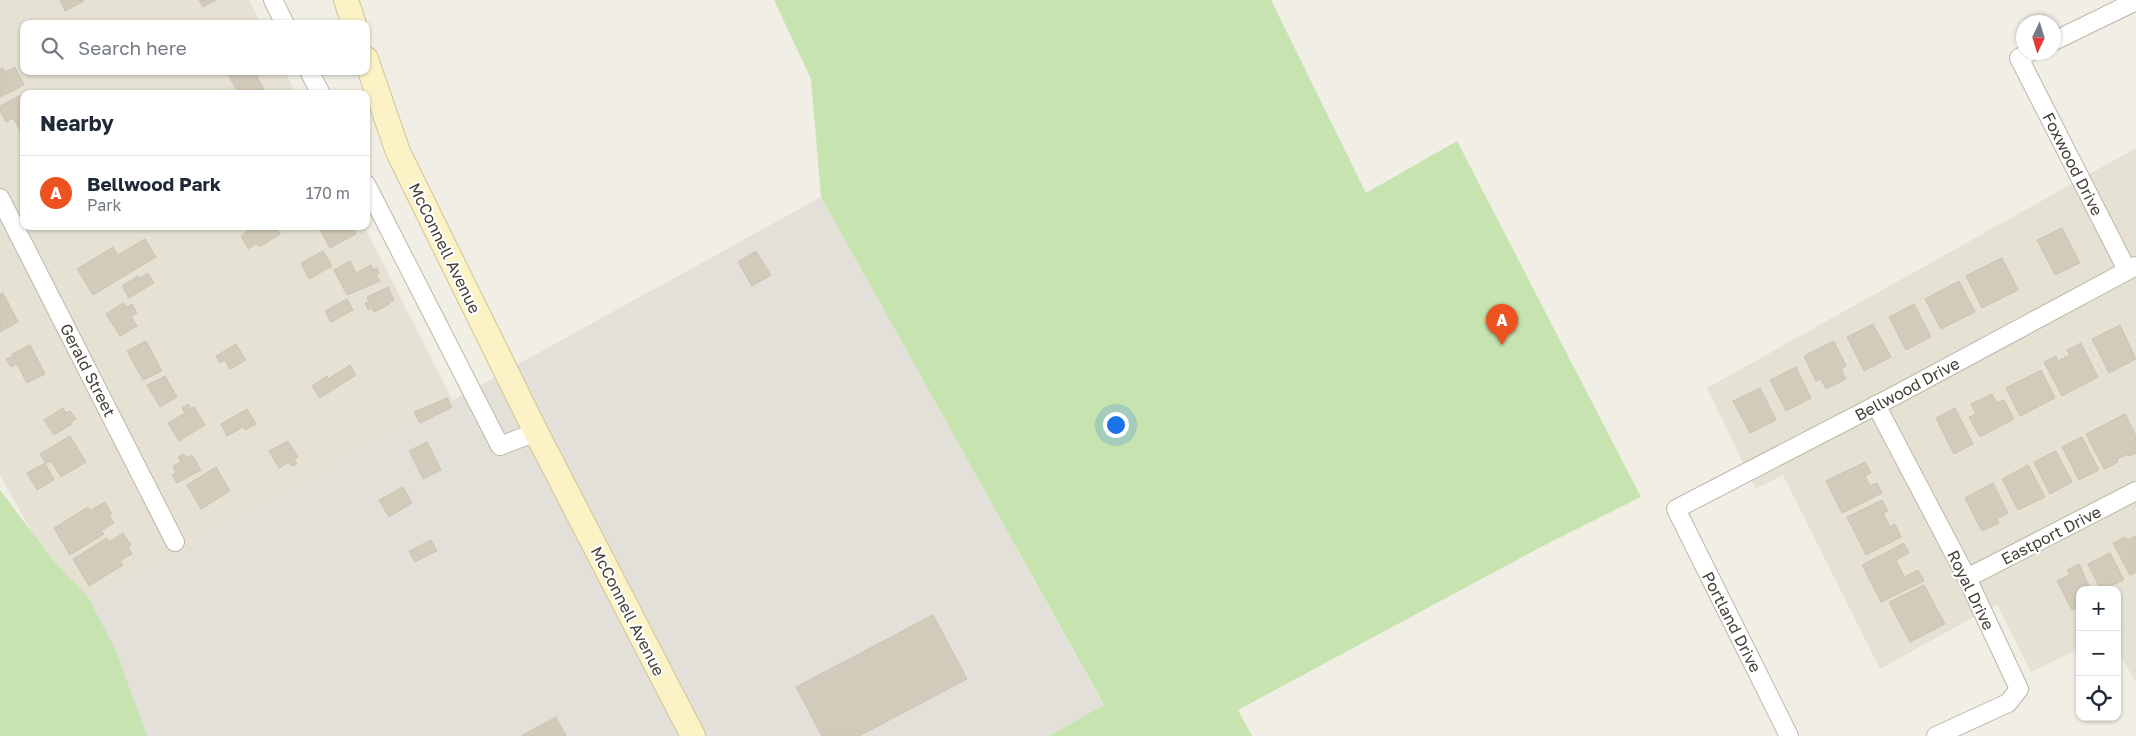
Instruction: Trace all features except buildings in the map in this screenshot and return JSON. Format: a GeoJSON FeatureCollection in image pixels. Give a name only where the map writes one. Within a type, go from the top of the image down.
{"type":"FeatureCollection","features":[{"type":"Feature","properties":{"kind":"main road"},"geometry":{"type":"LineString","coordinates":[[346,0],[353,20]]}},
{"type":"Feature","properties":{"kind":"main road","name":"McConnell Avenue"},"geometry":{"type":"LineString","coordinates":[[370,71],[398,152],[536,432],[693,736]]}},
{"type":"Feature","properties":{"kind":"street"},"geometry":{"type":"LineString","coordinates":[[273,0],[283,20]]}},
{"type":"Feature","properties":{"kind":"street"},"geometry":{"type":"LineString","coordinates":[[2061,38],[2136,1]]}},
{"type":"Feature","properties":{"kind":"street","name":"Foxwood Drive"},"geometry":{"type":"LineString","coordinates":[[2028,60],[2132,268]]}},
{"type":"Feature","properties":{"kind":"street"},"geometry":{"type":"LineString","coordinates":[[311,75],[319,90]]}},
{"type":"Feature","properties":{"kind":"street"},"geometry":{"type":"LineString","coordinates":[[370,192],[500,446],[536,432]]}},
{"type":"Feature","properties":{"kind":"street","name":"Gerald Street"},"geometry":{"type":"LineString","coordinates":[[0,198],[175,542]]}},
{"type":"Feature","properties":{"kind":"street","name":"Bellwood Drive"},"geometry":{"type":"LineString","coordinates":[[1676,509],[1876,405],[2132,268]]}},
{"type":"Feature","properties":{"kind":"street","name":"Royal Drive"},"geometry":{"type":"LineString","coordinates":[[1876,405],[1967,578],[2019,689],[2008,703],[1936,736]]}},
{"type":"Feature","properties":{"kind":"street","name":"Eastport Drive"},"geometry":{"type":"LineString","coordinates":[[1967,578],[2136,491]]}},
{"type":"Feature","properties":{"kind":"street","name":"Portland Drive"},"geometry":{"type":"LineString","coordinates":[[1676,509],[1789,736]]}},
{"type":"Feature","properties":{"kind":"shaded area"},"geometry":{"type":"Polygon","coordinates":[[[0,0],[249,0],[259,20],[20,20],[20,75],[287,75],[294,90],[20,90],[20,230],[366,230],[453,401],[75,609],[0,475],[0,0]]]}},
{"type":"Feature","properties":{"kind":"shaded area"},"geometry":{"type":"Polygon","coordinates":[[[2136,148],[2136,683],[2121,656],[2121,586],[2076,586],[2076,650],[2031,672],[1997,604],[1880,669],[1783,475],[1756,489],[1707,388],[2136,148]]]}},
{"type":"Feature","properties":{"kind":"shaded area"},"geometry":{"type":"Polygon","coordinates":[[[821,197],[1104,706],[1049,736],[89,736],[31,633],[821,197]]]}},
{"type":"Feature","properties":{"kind":"green space"},"geometry":{"type":"Polygon","coordinates":[[[774,0],[1271,0],[1366,193],[1457,141],[1641,497],[1541,547],[1238,710],[1252,736],[1049,736],[1104,705],[821,197],[811,79],[774,0]]]}},
{"type":"Feature","properties":{"kind":"green space"},"geometry":{"type":"Polygon","coordinates":[[[0,490],[55,563],[88,597],[116,651],[147,736],[0,736],[0,490]]]}},
{"type":"Feature","properties":{"kind":"place","name":"Bellwood Park"},"geometry":{"type":"Point","coordinates":[1502,345]}}]}
